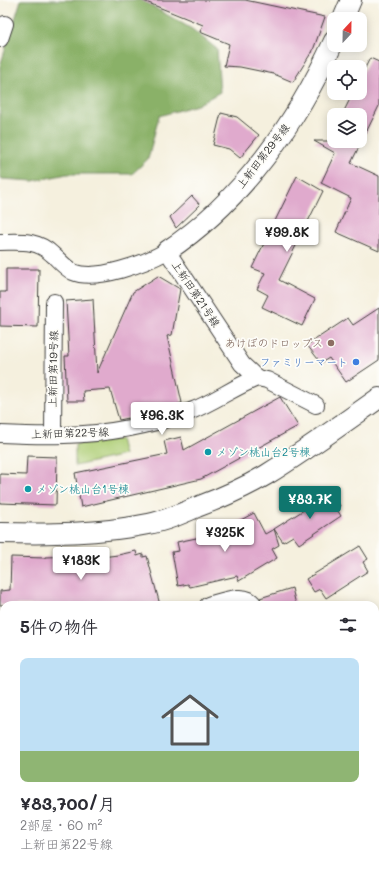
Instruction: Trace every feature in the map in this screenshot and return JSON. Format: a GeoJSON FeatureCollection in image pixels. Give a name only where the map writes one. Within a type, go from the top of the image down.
{"type":"FeatureCollection","features":[{"type":"Feature","properties":{"kind":"street"},"geometry":{"type":"LineString","coordinates":[[346,12],[351,0]]}},
{"type":"Feature","properties":{"kind":"street","name":"上新田第29号線"},"geometry":{"type":"LineString","coordinates":[[167,251],[188,236],[217,211],[269,152],[300,107],[320,72],[329,52]]}},
{"type":"Feature","properties":{"kind":"street","name":"上新田第21号線"},"geometry":{"type":"LineString","coordinates":[[0,242],[31,242],[42,246],[61,264],[74,272],[88,275],[140,264],[167,251],[242,364],[257,378]]}},
{"type":"Feature","properties":{"kind":"street","name":"上新田第19号線"},"geometry":{"type":"LineString","coordinates":[[53,435],[54,302]]}},
{"type":"Feature","properties":{"kind":"street"},"geometry":{"type":"LineString","coordinates":[[257,378],[267,380],[316,405]]}},
{"type":"Feature","properties":{"kind":"street","name":"上新田第22号線"},"geometry":{"type":"LineString","coordinates":[[0,434],[64,435],[108,432],[137,428],[194,410],[257,378]]}},
{"type":"Feature","properties":{"kind":"street"},"geometry":{"type":"LineString","coordinates":[[0,533],[63,534],[101,532],[150,524],[174,516],[225,496],[265,475],[311,446],[379,398]]}},
{"type":"Feature","properties":{"kind":"street"},"geometry":{"type":"LineString","coordinates":[[228,601],[243,598],[249,599],[251,601]]}},
{"type":"Feature","properties":{"kind":"green space"},"geometry":{"type":"Polygon","coordinates":[[[21,0],[141,0],[192,29],[217,49],[220,92],[197,105],[159,116],[148,159],[132,174],[67,174],[33,181],[2,179],[0,178],[0,66],[21,0]]]}},
{"type":"Feature","properties":{"kind":"green space"},"geometry":{"type":"Polygon","coordinates":[[[120,439],[124,455],[75,466],[75,444],[120,439]]]}},
{"type":"Feature","properties":{"kind":"building"},"geometry":{"type":"Polygon","coordinates":[[[141,0],[245,0],[325,17],[312,53],[293,82],[274,74],[240,67],[224,66],[229,44],[200,32],[203,25],[141,0]]]}},
{"type":"Feature","properties":{"kind":"building"},"geometry":{"type":"Polygon","coordinates":[[[370,58],[379,62],[379,106],[367,130],[367,108],[346,108],[350,100],[367,100],[367,64],[370,58]]]}},
{"type":"Feature","properties":{"kind":"building"},"geometry":{"type":"Polygon","coordinates":[[[221,113],[237,117],[259,135],[240,158],[229,149],[213,145],[221,113]]]}},
{"type":"Feature","properties":{"kind":"building"},"geometry":{"type":"Polygon","coordinates":[[[314,141],[327,141],[327,148],[358,148],[351,163],[379,176],[379,251],[336,232],[351,198],[321,183],[335,153],[314,141]]]}},
{"type":"Feature","properties":{"kind":"building"},"geometry":{"type":"Polygon","coordinates":[[[297,176],[323,191],[279,280],[315,299],[302,326],[262,307],[268,295],[257,289],[265,273],[252,268],[297,176]]]}},
{"type":"Feature","properties":{"kind":"building"},"geometry":{"type":"Polygon","coordinates":[[[192,196],[200,205],[176,228],[170,217],[192,196]]]}},
{"type":"Feature","properties":{"kind":"building"},"geometry":{"type":"Polygon","coordinates":[[[6,269],[39,269],[38,327],[0,326],[0,292],[6,292],[6,269]]]}},
{"type":"Feature","properties":{"kind":"building"},"geometry":{"type":"Polygon","coordinates":[[[158,276],[180,289],[172,335],[167,336],[182,403],[148,414],[119,420],[110,389],[83,391],[84,401],[67,401],[65,356],[69,356],[66,301],[93,299],[97,373],[133,292],[158,276]]]}},
{"type":"Feature","properties":{"kind":"building"},"geometry":{"type":"Polygon","coordinates":[[[379,308],[379,360],[346,382],[329,358],[321,363],[307,345],[348,318],[353,325],[379,308]]]}},
{"type":"Feature","properties":{"kind":"building","name":"メゾン桃山台2号棟"},"geometry":{"type":"Polygon","coordinates":[[[280,397],[298,426],[201,479],[81,507],[75,473],[167,454],[164,441],[181,437],[184,450],[280,397]]]}},
{"type":"Feature","properties":{"kind":"building","name":"メゾン桃山台1号棟"},"geometry":{"type":"Polygon","coordinates":[[[27,456],[57,457],[56,505],[0,503],[0,474],[26,475],[27,456]]]}},
{"type":"Feature","properties":{"kind":"building"},"geometry":{"type":"Polygon","coordinates":[[[332,492],[340,506],[336,508],[341,516],[299,544],[293,536],[283,542],[274,529],[332,492]]]}},
{"type":"Feature","properties":{"kind":"building"},"geometry":{"type":"Polygon","coordinates":[[[254,513],[265,534],[274,529],[279,545],[272,549],[277,558],[239,581],[237,576],[190,587],[188,584],[178,586],[172,552],[179,551],[177,542],[206,536],[204,531],[222,524],[224,529],[254,513]]]}},
{"type":"Feature","properties":{"kind":"building"},"geometry":{"type":"Polygon","coordinates":[[[360,546],[368,559],[363,562],[368,571],[326,598],[320,589],[314,592],[306,579],[360,546]]]}},
{"type":"Feature","properties":{"kind":"building"},"geometry":{"type":"Polygon","coordinates":[[[136,551],[137,556],[143,554],[143,557],[147,556],[159,601],[0,601],[0,591],[10,590],[11,557],[45,558],[77,556],[77,560],[118,555],[136,551]]]}},
{"type":"Feature","properties":{"kind":"building"},"geometry":{"type":"Polygon","coordinates":[[[292,588],[295,601],[261,601],[260,598],[292,588]]]}},
{"type":"Feature","properties":{"kind":"place","name":"あけぼのドロップス"},"geometry":{"type":"Point","coordinates":[331,343]}},
{"type":"Feature","properties":{"kind":"place","name":"ファミリーマート"},"geometry":{"type":"Point","coordinates":[356,362]}},
{"type":"Feature","properties":{"kind":"place","name":"メゾン桃山台2号棟"},"geometry":{"type":"Point","coordinates":[208,452]}},
{"type":"Feature","properties":{"kind":"place","name":"メゾン桃山台1号棟"},"geometry":{"type":"Point","coordinates":[28,489]}}]}
